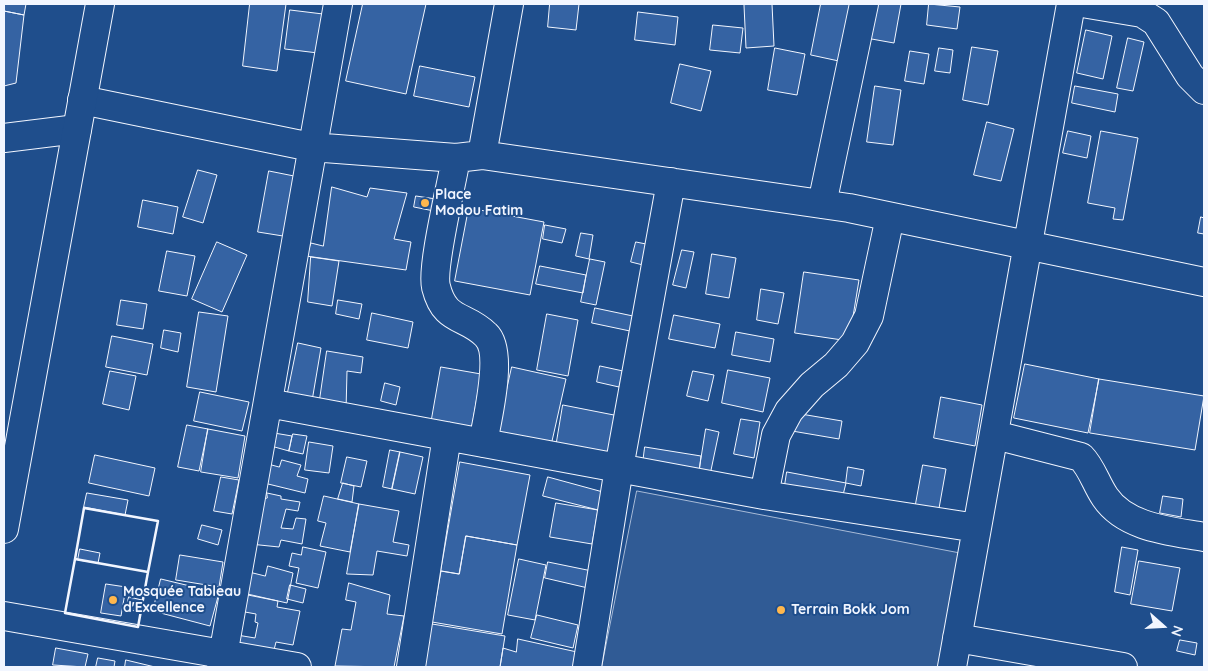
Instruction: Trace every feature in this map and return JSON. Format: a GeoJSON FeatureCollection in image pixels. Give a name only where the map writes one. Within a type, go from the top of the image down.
{"type":"FeatureCollection","features":[{"type":"Feature","properties":{"kind":"main road"},"geometry":{"type":"LineString","coordinates":[[4,529],[100,4]]}},
{"type":"Feature","properties":{"kind":"main road"},"geometry":{"type":"LineString","coordinates":[[222,660],[311,147],[338,4]]}},
{"type":"Feature","properties":{"kind":"main road"},"geometry":{"type":"LineString","coordinates":[[483,443],[494,370],[494,349],[487,335],[449,313],[441,302],[435,284],[437,264],[469,156],[509,4]]}},
{"type":"Feature","properties":{"kind":"main road"},"geometry":{"type":"LineString","coordinates":[[822,204],[864,4]]}},
{"type":"Feature","properties":{"kind":"main road"},"geometry":{"type":"LineString","coordinates":[[952,667],[1071,4]]}},
{"type":"Feature","properties":{"kind":"main road"},"geometry":{"type":"LineString","coordinates":[[1088,4],[1142,13],[1156,22],[1190,76],[1204,90]]}},
{"type":"Feature","properties":{"kind":"main road"},"geometry":{"type":"LineString","coordinates":[[82,100],[311,147],[469,156],[822,204],[890,216],[1204,282]]}},
{"type":"Feature","properties":{"kind":"main road"},"geometry":{"type":"LineString","coordinates":[[4,138],[77,128]]}},
{"type":"Feature","properties":{"kind":"main road"},"geometry":{"type":"LineString","coordinates":[[588,667],[619,468],[671,182]]}},
{"type":"Feature","properties":{"kind":"main road"},"geometry":{"type":"LineString","coordinates":[[764,495],[776,434],[789,411],[812,385],[836,365],[855,343],[869,316],[890,216]]}},
{"type":"Feature","properties":{"kind":"main road"},"geometry":{"type":"LineString","coordinates":[[268,403],[764,495],[977,528]]}},
{"type":"Feature","properties":{"kind":"main road"},"geometry":{"type":"LineString","coordinates":[[995,435],[1081,457],[1090,465],[1093,478],[1106,499],[1135,520],[1158,529],[1204,537]]}},
{"type":"Feature","properties":{"kind":"main road"},"geometry":{"type":"LineString","coordinates":[[411,667],[447,436]]}},
{"type":"Feature","properties":{"kind":"main road"},"geometry":{"type":"LineString","coordinates":[[4,616],[222,660],[297,667]]}},
{"type":"Feature","properties":{"kind":"main road"},"geometry":{"type":"LineString","coordinates":[[957,638],[1124,667]]}},
{"type":"Feature","properties":{"kind":"shaded area","name":"Terrain Bokk Jom"},"geometry":{"type":"Polygon","coordinates":[[[637,491],[960,553],[938,667],[602,667],[637,491]]]}},
{"type":"Feature","properties":{"kind":"building"},"geometry":{"type":"Polygon","coordinates":[[[4,4],[26,4],[24,15],[4,11],[4,4]]]}},
{"type":"Feature","properties":{"kind":"building"},"geometry":{"type":"Polygon","coordinates":[[[250,4],[286,4],[277,71],[243,66],[250,4]]]}},
{"type":"Feature","properties":{"kind":"building"},"geometry":{"type":"Polygon","coordinates":[[[363,4],[426,4],[406,94],[346,81],[363,4]]]}},
{"type":"Feature","properties":{"kind":"building"},"geometry":{"type":"Polygon","coordinates":[[[550,4],[579,4],[576,30],[548,27],[550,4]]]}},
{"type":"Feature","properties":{"kind":"building"},"geometry":{"type":"Polygon","coordinates":[[[772,4],[774,46],[746,48],[744,5],[772,4]]]}},
{"type":"Feature","properties":{"kind":"building"},"geometry":{"type":"Polygon","coordinates":[[[821,4],[860,4],[848,63],[811,55],[821,4]]]}},
{"type":"Feature","properties":{"kind":"building"},"geometry":{"type":"Polygon","coordinates":[[[872,4],[901,4],[894,43],[866,38],[872,4]]]}},
{"type":"Feature","properties":{"kind":"building"},"geometry":{"type":"Polygon","coordinates":[[[929,4],[960,7],[957,29],[927,25],[929,4]]]}},
{"type":"Feature","properties":{"kind":"building"},"geometry":{"type":"Polygon","coordinates":[[[290,10],[323,14],[318,53],[285,49],[290,10]]]}},
{"type":"Feature","properties":{"kind":"building"},"geometry":{"type":"Polygon","coordinates":[[[4,11],[24,15],[16,83],[4,86],[4,11]]]}},
{"type":"Feature","properties":{"kind":"building"},"geometry":{"type":"Polygon","coordinates":[[[638,12],[678,17],[675,45],[635,40],[638,12]]]}},
{"type":"Feature","properties":{"kind":"building"},"geometry":{"type":"Polygon","coordinates":[[[713,25],[743,28],[740,53],[710,50],[713,25]]]}},
{"type":"Feature","properties":{"kind":"building"},"geometry":{"type":"Polygon","coordinates":[[[1086,30],[1112,36],[1103,79],[1077,73],[1086,30]]]}},
{"type":"Feature","properties":{"kind":"building"},"geometry":{"type":"Polygon","coordinates":[[[1128,38],[1144,42],[1133,91],[1117,88],[1128,38]]]}},
{"type":"Feature","properties":{"kind":"building"},"geometry":{"type":"Polygon","coordinates":[[[972,47],[998,51],[988,105],[963,100],[972,47]]]}},
{"type":"Feature","properties":{"kind":"building"},"geometry":{"type":"Polygon","coordinates":[[[775,48],[805,54],[797,95],[768,90],[775,48]]]}},
{"type":"Feature","properties":{"kind":"building"},"geometry":{"type":"Polygon","coordinates":[[[939,48],[953,50],[950,73],[935,71],[939,48]]]}},
{"type":"Feature","properties":{"kind":"building"},"geometry":{"type":"Polygon","coordinates":[[[910,51],[929,54],[924,84],[905,81],[910,51]]]}},
{"type":"Feature","properties":{"kind":"building"},"geometry":{"type":"Polygon","coordinates":[[[680,64],[711,71],[701,111],[671,103],[680,64]]]}},
{"type":"Feature","properties":{"kind":"building"},"geometry":{"type":"Polygon","coordinates":[[[420,66],[475,77],[469,107],[414,96],[420,66]]]}},
{"type":"Feature","properties":{"kind":"building"},"geometry":{"type":"Polygon","coordinates":[[[875,86],[901,90],[893,145],[867,142],[875,86]]]}},
{"type":"Feature","properties":{"kind":"building"},"geometry":{"type":"Polygon","coordinates":[[[1075,86],[1118,94],[1115,112],[1072,103],[1075,86]]]}},
{"type":"Feature","properties":{"kind":"building"},"geometry":{"type":"Polygon","coordinates":[[[987,122],[1014,129],[1001,181],[974,175],[987,122]]]}},
{"type":"Feature","properties":{"kind":"building"},"geometry":{"type":"Polygon","coordinates":[[[1068,131],[1091,136],[1087,158],[1063,153],[1068,131]]]}},
{"type":"Feature","properties":{"kind":"building"},"geometry":{"type":"Polygon","coordinates":[[[1101,131],[1138,138],[1123,220],[1113,219],[1115,208],[1088,203],[1101,131]]]}},
{"type":"Feature","properties":{"kind":"building"},"geometry":{"type":"Polygon","coordinates":[[[198,170],[217,175],[203,223],[183,217],[198,170]]]}},
{"type":"Feature","properties":{"kind":"building"},"geometry":{"type":"Polygon","coordinates":[[[269,171],[294,176],[283,236],[258,232],[269,171]]]}},
{"type":"Feature","properties":{"kind":"building"},"geometry":{"type":"Polygon","coordinates":[[[332,187],[367,197],[370,188],[407,193],[394,239],[411,242],[406,270],[306,256],[311,243],[323,246],[332,187]]]}},
{"type":"Feature","properties":{"kind":"building","name":"Place Modou Fatim"},"geometry":{"type":"Polygon","coordinates":[[[416,196],[436,199],[434,211],[414,207],[416,196]]]}},
{"type":"Feature","properties":{"kind":"building"},"geometry":{"type":"Polygon","coordinates":[[[143,200],[178,207],[173,234],[138,227],[143,200]]]}},
{"type":"Feature","properties":{"kind":"building"},"geometry":{"type":"Polygon","coordinates":[[[469,208],[544,222],[530,295],[455,281],[469,208]]]}},
{"type":"Feature","properties":{"kind":"building"},"geometry":{"type":"Polygon","coordinates":[[[1201,217],[1204,218],[1204,234],[1198,233],[1201,217]]]}},
{"type":"Feature","properties":{"kind":"building"},"geometry":{"type":"Polygon","coordinates":[[[545,225],[566,229],[562,243],[543,239],[545,225]]]}},
{"type":"Feature","properties":{"kind":"building"},"geometry":{"type":"Polygon","coordinates":[[[581,233],[593,235],[589,259],[576,256],[581,233]]]}},
{"type":"Feature","properties":{"kind":"building"},"geometry":{"type":"Polygon","coordinates":[[[217,242],[247,255],[222,312],[192,299],[217,242]]]}},
{"type":"Feature","properties":{"kind":"building"},"geometry":{"type":"Polygon","coordinates":[[[636,242],[651,245],[647,266],[631,262],[636,242]]]}},
{"type":"Feature","properties":{"kind":"building"},"geometry":{"type":"Polygon","coordinates":[[[682,250],[694,252],[686,288],[673,285],[682,250]]]}},
{"type":"Feature","properties":{"kind":"building"},"geometry":{"type":"Polygon","coordinates":[[[167,251],[195,256],[187,296],[159,291],[167,251]]]}},
{"type":"Feature","properties":{"kind":"building"},"geometry":{"type":"Polygon","coordinates":[[[712,254],[736,258],[729,298],[706,294],[712,254]]]}},
{"type":"Feature","properties":{"kind":"building"},"geometry":{"type":"Polygon","coordinates":[[[311,257],[339,261],[332,306],[308,302],[311,257]]]}},
{"type":"Feature","properties":{"kind":"building"},"geometry":{"type":"Polygon","coordinates":[[[590,259],[605,262],[596,305],[581,302],[590,259]]]}},
{"type":"Feature","properties":{"kind":"building"},"geometry":{"type":"Polygon","coordinates":[[[540,266],[586,275],[583,293],[536,284],[540,266]]]}},
{"type":"Feature","properties":{"kind":"building"},"geometry":{"type":"Polygon","coordinates":[[[804,272],[859,280],[849,341],[795,333],[804,272]]]}},
{"type":"Feature","properties":{"kind":"building"},"geometry":{"type":"Polygon","coordinates":[[[761,289],[784,293],[778,324],[757,320],[761,289]]]}},
{"type":"Feature","properties":{"kind":"building"},"geometry":{"type":"Polygon","coordinates":[[[121,300],[147,304],[143,329],[117,325],[121,300]]]}},
{"type":"Feature","properties":{"kind":"building"},"geometry":{"type":"Polygon","coordinates":[[[338,300],[362,304],[359,319],[336,314],[338,300]]]}},
{"type":"Feature","properties":{"kind":"building"},"geometry":{"type":"Polygon","coordinates":[[[595,308],[633,316],[630,331],[592,323],[595,308]]]}},
{"type":"Feature","properties":{"kind":"building"},"geometry":{"type":"Polygon","coordinates":[[[199,312],[228,316],[216,392],[187,387],[199,312]]]}},
{"type":"Feature","properties":{"kind":"building"},"geometry":{"type":"Polygon","coordinates":[[[372,313],[413,322],[408,348],[367,340],[372,313]]]}},
{"type":"Feature","properties":{"kind":"building"},"geometry":{"type":"Polygon","coordinates":[[[547,314],[578,320],[568,376],[537,370],[547,314]]]}},
{"type":"Feature","properties":{"kind":"building"},"geometry":{"type":"Polygon","coordinates":[[[674,315],[720,324],[715,348],[669,339],[674,315]]]}},
{"type":"Feature","properties":{"kind":"building"},"geometry":{"type":"Polygon","coordinates":[[[164,330],[181,333],[178,352],[161,348],[164,330]]]}},
{"type":"Feature","properties":{"kind":"building"},"geometry":{"type":"Polygon","coordinates":[[[736,332],[774,339],[770,362],[732,355],[736,332]]]}},
{"type":"Feature","properties":{"kind":"building"},"geometry":{"type":"Polygon","coordinates":[[[112,336],[153,344],[147,375],[106,367],[112,336]]]}},
{"type":"Feature","properties":{"kind":"building"},"geometry":{"type":"Polygon","coordinates":[[[298,343],[321,348],[312,401],[287,397],[298,343]]]}},
{"type":"Feature","properties":{"kind":"building"},"geometry":{"type":"Polygon","coordinates":[[[327,351],[363,357],[361,373],[347,371],[346,411],[319,406],[327,351]]]}},
{"type":"Feature","properties":{"kind":"building"},"geometry":{"type":"Polygon","coordinates":[[[1025,364],[1099,379],[1088,433],[1014,418],[1025,364]]]}},
{"type":"Feature","properties":{"kind":"building"},"geometry":{"type":"Polygon","coordinates":[[[600,366],[623,371],[619,387],[597,382],[600,366]]]}},
{"type":"Feature","properties":{"kind":"building"},"geometry":{"type":"Polygon","coordinates":[[[441,367],[481,374],[471,432],[431,424],[441,367]]]}},
{"type":"Feature","properties":{"kind":"building"},"geometry":{"type":"Polygon","coordinates":[[[512,367],[566,379],[550,450],[496,438],[512,367]]]}},
{"type":"Feature","properties":{"kind":"building"},"geometry":{"type":"Polygon","coordinates":[[[728,370],[770,378],[763,412],[722,403],[728,370]]]}},
{"type":"Feature","properties":{"kind":"building"},"geometry":{"type":"Polygon","coordinates":[[[110,371],[136,376],[129,410],[103,404],[110,371]]]}},
{"type":"Feature","properties":{"kind":"building"},"geometry":{"type":"Polygon","coordinates":[[[693,371],[714,375],[708,401],[687,396],[693,371]]]}},
{"type":"Feature","properties":{"kind":"building"},"geometry":{"type":"Polygon","coordinates":[[[1099,379],[1204,396],[1195,450],[1090,433],[1099,379]]]}},
{"type":"Feature","properties":{"kind":"building"},"geometry":{"type":"Polygon","coordinates":[[[385,383],[400,387],[396,405],[381,401],[385,383]]]}},
{"type":"Feature","properties":{"kind":"building"},"geometry":{"type":"Polygon","coordinates":[[[200,392],[249,402],[242,431],[194,421],[200,392]]]}},
{"type":"Feature","properties":{"kind":"building"},"geometry":{"type":"Polygon","coordinates":[[[941,397],[982,405],[975,446],[934,438],[941,397]]]}},
{"type":"Feature","properties":{"kind":"building"},"geometry":{"type":"Polygon","coordinates":[[[563,405],[619,416],[611,457],[556,447],[563,405]]]}},
{"type":"Feature","properties":{"kind":"building"},"geometry":{"type":"Polygon","coordinates":[[[795,413],[842,421],[839,439],[792,431],[795,413]]]}},
{"type":"Feature","properties":{"kind":"building"},"geometry":{"type":"Polygon","coordinates":[[[741,419],[760,422],[754,458],[734,454],[741,419]]]}},
{"type":"Feature","properties":{"kind":"building"},"geometry":{"type":"Polygon","coordinates":[[[187,425],[208,429],[199,471],[178,467],[187,425]]]}},
{"type":"Feature","properties":{"kind":"building"},"geometry":{"type":"Polygon","coordinates":[[[208,429],[245,436],[238,478],[201,472],[208,429]]]}},
{"type":"Feature","properties":{"kind":"building"},"geometry":{"type":"Polygon","coordinates":[[[706,429],[719,432],[710,475],[699,473],[706,429]]]}},
{"type":"Feature","properties":{"kind":"building"},"geometry":{"type":"Polygon","coordinates":[[[274,433],[292,436],[289,451],[271,446],[274,433]]]}},
{"type":"Feature","properties":{"kind":"building"},"geometry":{"type":"Polygon","coordinates":[[[293,434],[307,436],[303,454],[289,451],[293,434]]]}},
{"type":"Feature","properties":{"kind":"building"},"geometry":{"type":"Polygon","coordinates":[[[309,442],[333,446],[329,473],[305,470],[309,442]]]}},
{"type":"Feature","properties":{"kind":"building"},"geometry":{"type":"Polygon","coordinates":[[[645,447],[701,456],[699,473],[643,463],[645,447]]]}},
{"type":"Feature","properties":{"kind":"building"},"geometry":{"type":"Polygon","coordinates":[[[390,450],[400,452],[392,489],[383,487],[390,450]]]}},
{"type":"Feature","properties":{"kind":"building"},"geometry":{"type":"Polygon","coordinates":[[[400,452],[423,457],[415,494],[392,489],[400,452]]]}},
{"type":"Feature","properties":{"kind":"building"},"geometry":{"type":"Polygon","coordinates":[[[95,455],[155,468],[149,496],[89,483],[95,455]]]}},
{"type":"Feature","properties":{"kind":"building"},"geometry":{"type":"Polygon","coordinates":[[[347,457],[367,461],[361,487],[341,483],[347,457]]]}},
{"type":"Feature","properties":{"kind":"building"},"geometry":{"type":"Polygon","coordinates":[[[282,460],[301,465],[297,476],[308,479],[305,493],[264,483],[268,464],[279,467],[282,460]]]}},
{"type":"Feature","properties":{"kind":"building"},"geometry":{"type":"Polygon","coordinates":[[[460,462],[530,475],[517,545],[466,536],[459,574],[441,571],[460,462]]]}},
{"type":"Feature","properties":{"kind":"building"},"geometry":{"type":"Polygon","coordinates":[[[923,465],[946,469],[938,514],[915,509],[923,465]]]}},
{"type":"Feature","properties":{"kind":"building"},"geometry":{"type":"Polygon","coordinates":[[[848,467],[864,470],[861,486],[846,483],[848,467]]]}},
{"type":"Feature","properties":{"kind":"building"},"geometry":{"type":"Polygon","coordinates":[[[787,472],[846,483],[843,495],[785,485],[787,472]]]}},
{"type":"Feature","properties":{"kind":"building"},"geometry":{"type":"Polygon","coordinates":[[[221,477],[239,480],[232,514],[214,511],[221,477]]]}},
{"type":"Feature","properties":{"kind":"building"},"geometry":{"type":"Polygon","coordinates":[[[548,477],[603,492],[598,510],[543,496],[548,477]]]}},
{"type":"Feature","properties":{"kind":"building"},"geometry":{"type":"Polygon","coordinates":[[[343,483],[354,486],[352,502],[338,499],[343,483]]]}},
{"type":"Feature","properties":{"kind":"building"},"geometry":{"type":"Polygon","coordinates":[[[87,493],[128,500],[125,515],[84,507],[87,493]]]}},
{"type":"Feature","properties":{"kind":"building"},"geometry":{"type":"Polygon","coordinates":[[[267,493],[281,496],[281,499],[300,502],[298,511],[286,509],[281,528],[293,529],[296,518],[306,519],[302,544],[281,540],[279,547],[250,544],[261,500],[267,498],[267,493]]]}},
{"type":"Feature","properties":{"kind":"building"},"geometry":{"type":"Polygon","coordinates":[[[324,496],[359,504],[350,552],[320,546],[326,523],[318,521],[324,496]]]}},
{"type":"Feature","properties":{"kind":"building"},"geometry":{"type":"Polygon","coordinates":[[[1163,496],[1183,499],[1181,517],[1160,513],[1163,496]]]}},
{"type":"Feature","properties":{"kind":"building"},"geometry":{"type":"Polygon","coordinates":[[[556,503],[598,510],[592,544],[550,537],[556,503]]]}},
{"type":"Feature","properties":{"kind":"building"},"geometry":{"type":"Polygon","coordinates":[[[359,504],[399,511],[393,542],[409,545],[407,556],[377,551],[373,575],[347,574],[359,504]]]}},
{"type":"Feature","properties":{"kind":"building"},"geometry":{"type":"Polygon","coordinates":[[[202,525],[222,530],[218,545],[198,539],[202,525]]]}},
{"type":"Feature","properties":{"kind":"building"},"geometry":{"type":"Polygon","coordinates":[[[466,536],[517,545],[502,634],[432,622],[441,571],[459,574],[466,536]]]}},
{"type":"Feature","properties":{"kind":"building"},"geometry":{"type":"Polygon","coordinates":[[[303,547],[326,552],[318,588],[296,583],[299,568],[289,566],[292,553],[301,555],[303,547]]]}},
{"type":"Feature","properties":{"kind":"building"},"geometry":{"type":"Polygon","coordinates":[[[1122,547],[1138,550],[1130,595],[1115,592],[1122,547]]]}},
{"type":"Feature","properties":{"kind":"building"},"geometry":{"type":"Polygon","coordinates":[[[80,549],[100,553],[98,563],[78,560],[80,549]]]}},
{"type":"Feature","properties":{"kind":"building"},"geometry":{"type":"Polygon","coordinates":[[[180,555],[223,562],[219,587],[176,580],[180,555]]]}},
{"type":"Feature","properties":{"kind":"building"},"geometry":{"type":"Polygon","coordinates":[[[519,559],[546,565],[535,620],[508,615],[519,559]]]}},
{"type":"Feature","properties":{"kind":"building"},"geometry":{"type":"Polygon","coordinates":[[[1139,561],[1180,568],[1172,611],[1131,604],[1139,561]]]}},
{"type":"Feature","properties":{"kind":"building"},"geometry":{"type":"Polygon","coordinates":[[[548,562],[592,571],[588,588],[545,578],[548,562]]]}},
{"type":"Feature","properties":{"kind":"building"},"geometry":{"type":"Polygon","coordinates":[[[268,566],[293,573],[287,603],[243,593],[249,572],[265,576],[268,566]]]}},
{"type":"Feature","properties":{"kind":"building"},"geometry":{"type":"Polygon","coordinates":[[[161,579],[219,593],[210,626],[153,611],[161,579]]]}},
{"type":"Feature","properties":{"kind":"building"},"geometry":{"type":"Polygon","coordinates":[[[349,583],[390,595],[387,614],[404,616],[394,667],[335,666],[342,629],[351,630],[356,602],[346,600],[349,583]]]}},
{"type":"Feature","properties":{"kind":"building","name":"Mosquée Tableau d'Excellence"},"geometry":{"type":"Polygon","coordinates":[[[106,584],[126,587],[121,616],[101,613],[106,584]]]}},
{"type":"Feature","properties":{"kind":"building"},"geometry":{"type":"Polygon","coordinates":[[[290,585],[306,589],[303,603],[287,599],[290,585]]]}},
{"type":"Feature","properties":{"kind":"building"},"geometry":{"type":"Polygon","coordinates":[[[248,595],[278,601],[277,607],[300,611],[293,645],[276,642],[273,654],[235,647],[237,635],[255,638],[258,623],[255,622],[256,614],[245,612],[248,595]]]}},
{"type":"Feature","properties":{"kind":"building"},"geometry":{"type":"Polygon","coordinates":[[[129,597],[142,600],[140,612],[126,609],[129,597]]]}},
{"type":"Feature","properties":{"kind":"building"},"geometry":{"type":"Polygon","coordinates":[[[537,615],[578,625],[573,648],[531,638],[537,615]]]}},
{"type":"Feature","properties":{"kind":"building"},"geometry":{"type":"Polygon","coordinates":[[[426,623],[505,636],[500,667],[419,667],[426,623]]]}},
{"type":"Feature","properties":{"kind":"building"},"geometry":{"type":"Polygon","coordinates":[[[518,639],[577,652],[574,667],[500,667],[503,648],[516,652],[518,639]]]}},
{"type":"Feature","properties":{"kind":"building"},"geometry":{"type":"Polygon","coordinates":[[[1180,640],[1197,643],[1195,655],[1177,651],[1180,640]]]}},
{"type":"Feature","properties":{"kind":"building"},"geometry":{"type":"Polygon","coordinates":[[[56,648],[88,654],[85,667],[53,665],[56,648]]]}},
{"type":"Feature","properties":{"kind":"building"},"geometry":{"type":"Polygon","coordinates":[[[98,658],[115,661],[114,667],[96,667],[98,658]]]}},
{"type":"Feature","properties":{"kind":"building"},"geometry":{"type":"Polygon","coordinates":[[[126,660],[155,667],[125,667],[126,660]]]}},
{"type":"Feature","properties":{"kind":"wall"},"geometry":{"type":"LineString","coordinates":[[84,508],[158,521],[148,572],[75,559],[84,508]]}},
{"type":"Feature","properties":{"kind":"wall"},"geometry":{"type":"LineString","coordinates":[[75,559],[148,572],[138,627],[65,613],[75,559]]}},
{"type":"Feature","properties":{"kind":"place","name":"Place Modou Fatim"},"geometry":{"type":"Point","coordinates":[425,203]}},
{"type":"Feature","properties":{"kind":"place","name":"Mosquée Tableau d'Excellence"},"geometry":{"type":"Point","coordinates":[113,600]}},
{"type":"Feature","properties":{"kind":"place","name":"Terrain Bokk Jom"},"geometry":{"type":"Point","coordinates":[781,610]}}]}
